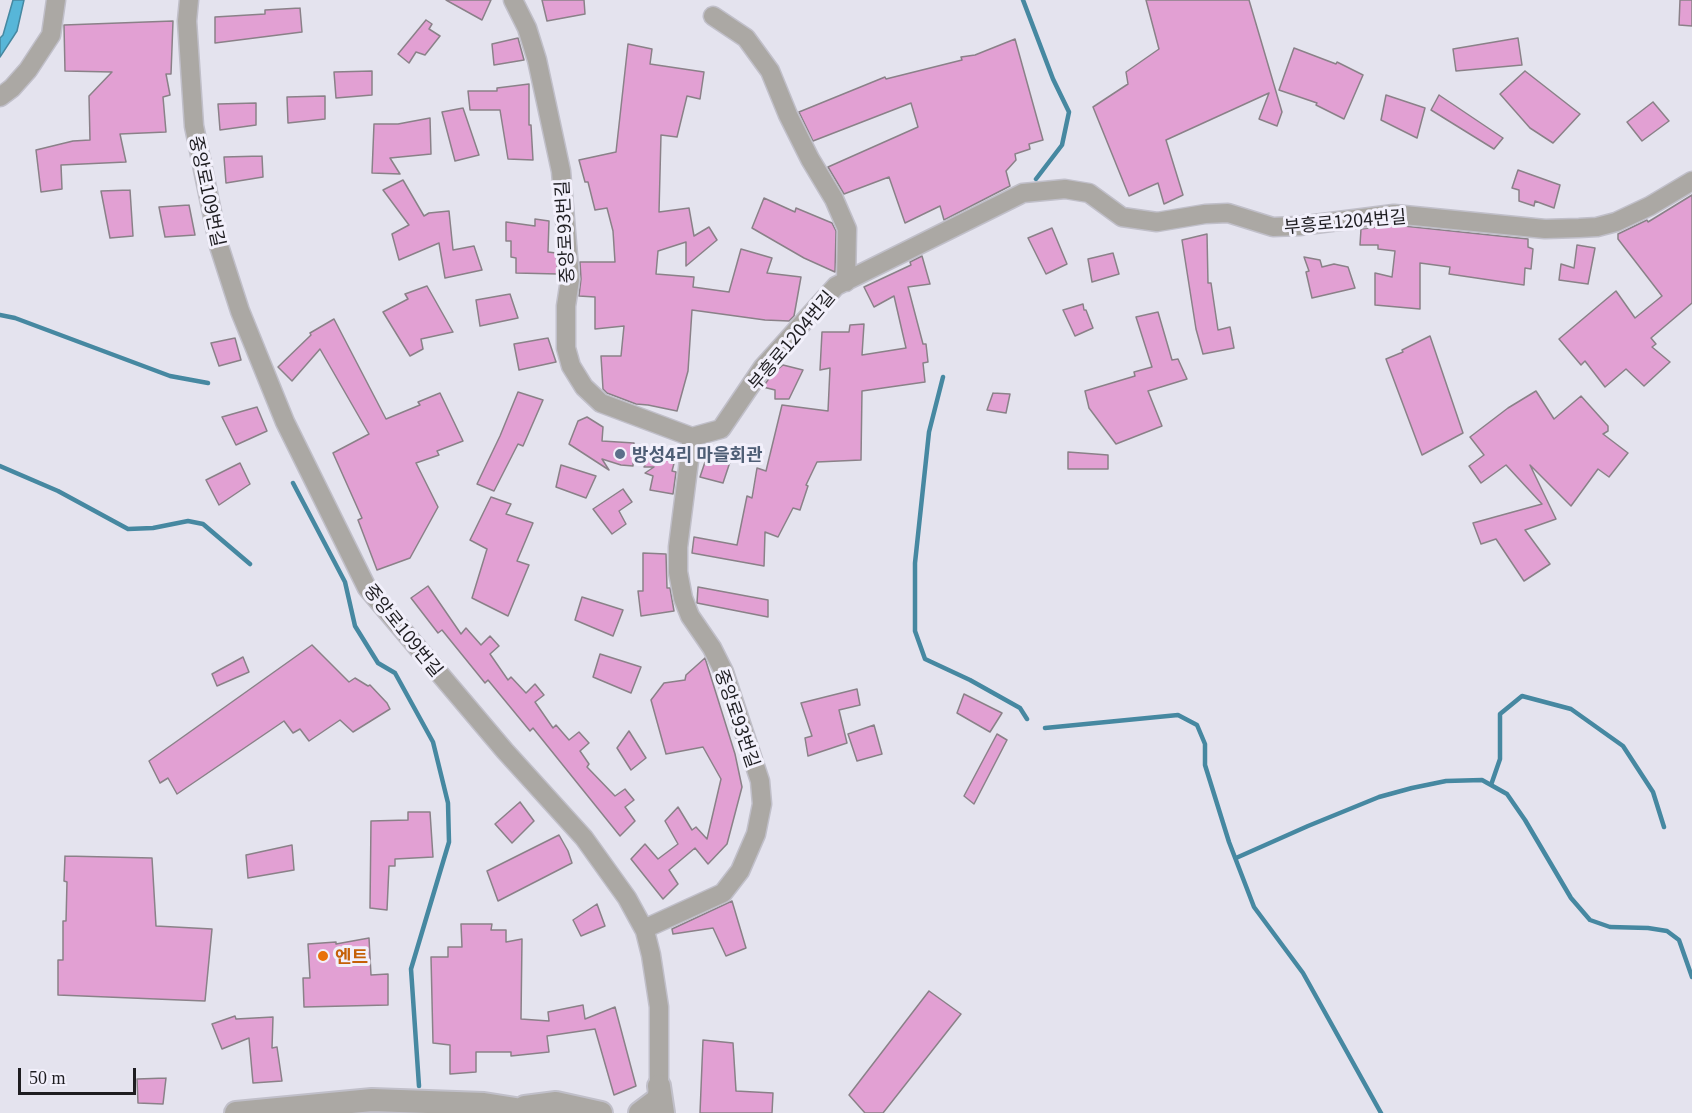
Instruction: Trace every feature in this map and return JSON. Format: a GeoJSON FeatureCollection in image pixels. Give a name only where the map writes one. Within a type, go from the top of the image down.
{"type":"FeatureCollection","features":[{"type":"Feature","properties":{"kind":"street"},"geometry":{"type":"LineString","coordinates":[[0,97],[12,88],[28,70],[51,35],[56,0]]}},
{"type":"Feature","properties":{"kind":"street","name":"중앙로109번길"},"geometry":{"type":"LineString","coordinates":[[189,0],[187,21],[194,126],[219,246],[240,311],[285,422],[367,588],[504,751],[584,838],[627,898],[644,929],[651,955],[659,1007],[654,1105]]}},
{"type":"Feature","properties":{"kind":"street","name":"중앙로93번길"},"geometry":{"type":"LineString","coordinates":[[513,0],[527,28],[537,60],[561,171],[570,280],[566,306],[566,348],[571,366],[584,387],[601,403],[692,437],[678,547],[681,589],[690,616],[724,672],[760,781],[762,804],[756,834],[740,871],[723,893],[644,929]]}},
{"type":"Feature","properties":{"kind":"street"},"geometry":{"type":"LineString","coordinates":[[713,16],[746,38],[770,71],[788,115],[810,159],[834,199],[847,230],[846,282]]}},
{"type":"Feature","properties":{"kind":"street","name":"부흥로1204번길"},"geometry":{"type":"LineString","coordinates":[[692,437],[721,429],[763,367],[836,286],[1023,193],[1065,189],[1089,193],[1122,217],[1157,222],[1205,214],[1228,213],[1273,226],[1394,214],[1545,229],[1597,227],[1616,222],[1650,206],[1692,181]]}},
{"type":"Feature","properties":{"kind":"street"},"geometry":{"type":"LineString","coordinates":[[236,1113],[372,1100],[484,1104],[541,1113]]}},
{"type":"Feature","properties":{"kind":"street"},"geometry":{"type":"LineString","coordinates":[[513,1108],[556,1103],[601,1113]]}},
{"type":"Feature","properties":{"kind":"water"},"geometry":{"type":"Polygon","coordinates":[[[13,0],[24,0],[17,31],[0,57],[0,38],[3,35],[13,0]]]}},
{"type":"Feature","properties":{"kind":"building"},"geometry":{"type":"Polygon","coordinates":[[[446,0],[491,0],[482,20],[446,0]]]}},
{"type":"Feature","properties":{"kind":"building"},"geometry":{"type":"Polygon","coordinates":[[[542,0],[584,0],[585,14],[547,21],[542,0]]]}},
{"type":"Feature","properties":{"kind":"building"},"geometry":{"type":"Polygon","coordinates":[[[1146,0],[1249,0],[1282,112],[1277,126],[1259,119],[1269,93],[1166,140],[1183,195],[1164,204],[1158,183],[1129,196],[1093,107],[1128,84],[1126,72],[1159,49],[1146,0]]]}},
{"type":"Feature","properties":{"kind":"building"},"geometry":{"type":"Polygon","coordinates":[[[1680,0],[1692,0],[1692,26],[1679,25],[1680,0]]]}},
{"type":"Feature","properties":{"kind":"building"},"geometry":{"type":"Polygon","coordinates":[[[300,8],[302,32],[215,43],[215,17],[265,14],[265,10],[300,8]]]}},
{"type":"Feature","properties":{"kind":"building"},"geometry":{"type":"Polygon","coordinates":[[[426,20],[432,24],[429,29],[440,36],[425,55],[416,52],[409,63],[398,54],[426,20]]]}},
{"type":"Feature","properties":{"kind":"building"},"geometry":{"type":"Polygon","coordinates":[[[173,21],[171,74],[166,74],[170,95],[163,97],[166,132],[120,134],[126,162],[61,165],[62,189],[41,192],[36,150],[73,141],[90,140],[89,96],[112,72],[65,71],[64,25],[173,21]]]}},
{"type":"Feature","properties":{"kind":"building"},"geometry":{"type":"Polygon","coordinates":[[[518,38],[524,60],[494,65],[492,44],[518,38]]]}},
{"type":"Feature","properties":{"kind":"building"},"geometry":{"type":"Polygon","coordinates":[[[1518,38],[1522,65],[1456,71],[1453,49],[1518,38]]]}},
{"type":"Feature","properties":{"kind":"building"},"geometry":{"type":"Polygon","coordinates":[[[1015,39],[1043,140],[1029,144],[1030,149],[1015,154],[1016,160],[1006,171],[1010,186],[944,220],[940,206],[905,223],[889,177],[844,194],[828,167],[918,127],[911,103],[813,141],[799,112],[885,77],[886,79],[962,60],[961,57],[975,55],[1015,39]]]}},
{"type":"Feature","properties":{"kind":"building"},"geometry":{"type":"Polygon","coordinates":[[[628,44],[652,49],[650,64],[704,72],[700,99],[687,96],[677,137],[661,135],[659,212],[689,208],[694,236],[709,227],[717,240],[686,266],[686,242],[658,251],[656,274],[694,277],[693,287],[729,292],[741,249],[772,258],[767,273],[801,277],[794,316],[789,321],[692,310],[688,371],[677,411],[636,404],[607,393],[603,389],[601,356],[621,356],[624,326],[595,329],[595,297],[579,296],[580,262],[615,262],[613,231],[607,208],[595,210],[588,182],[585,182],[579,160],[616,152],[628,44]]]}},
{"type":"Feature","properties":{"kind":"building"},"geometry":{"type":"Polygon","coordinates":[[[1294,48],[1336,64],[1337,62],[1363,75],[1344,119],[1316,105],[1317,103],[1279,90],[1294,48]]]}},
{"type":"Feature","properties":{"kind":"building"},"geometry":{"type":"Polygon","coordinates":[[[372,71],[372,95],[336,98],[334,72],[372,71]]]}},
{"type":"Feature","properties":{"kind":"building"},"geometry":{"type":"Polygon","coordinates":[[[1525,71],[1580,114],[1553,143],[1530,128],[1500,94],[1525,71]]]}},
{"type":"Feature","properties":{"kind":"building"},"geometry":{"type":"Polygon","coordinates":[[[529,84],[529,125],[531,125],[533,160],[508,159],[500,110],[470,110],[468,91],[497,91],[497,88],[529,84]]]}},
{"type":"Feature","properties":{"kind":"building"},"geometry":{"type":"Polygon","coordinates":[[[1386,95],[1425,108],[1417,138],[1381,120],[1386,95]]]}},
{"type":"Feature","properties":{"kind":"building"},"geometry":{"type":"Polygon","coordinates":[[[1439,95],[1503,138],[1494,149],[1431,110],[1439,95]]]}},
{"type":"Feature","properties":{"kind":"building"},"geometry":{"type":"Polygon","coordinates":[[[325,96],[325,119],[288,123],[287,97],[325,96]]]}},
{"type":"Feature","properties":{"kind":"building"},"geometry":{"type":"Polygon","coordinates":[[[1653,102],[1669,121],[1642,141],[1627,122],[1653,102]]]}},
{"type":"Feature","properties":{"kind":"building"},"geometry":{"type":"Polygon","coordinates":[[[256,103],[256,125],[220,130],[218,104],[256,103]]]}},
{"type":"Feature","properties":{"kind":"building"},"geometry":{"type":"Polygon","coordinates":[[[463,108],[479,155],[455,161],[442,112],[463,108]]]}},
{"type":"Feature","properties":{"kind":"building"},"geometry":{"type":"Polygon","coordinates":[[[430,118],[431,154],[390,158],[400,174],[372,173],[374,124],[398,124],[430,118]]]}},
{"type":"Feature","properties":{"kind":"building"},"geometry":{"type":"Polygon","coordinates":[[[262,156],[263,177],[226,183],[224,157],[262,156]]]}},
{"type":"Feature","properties":{"kind":"building"},"geometry":{"type":"Polygon","coordinates":[[[1518,170],[1560,185],[1554,208],[1535,201],[1534,206],[1519,201],[1519,190],[1512,188],[1518,170]]]}},
{"type":"Feature","properties":{"kind":"building"},"geometry":{"type":"Polygon","coordinates":[[[403,180],[424,216],[429,213],[449,211],[453,250],[474,246],[482,270],[445,278],[439,243],[399,260],[392,234],[409,225],[383,190],[403,180]]]}},
{"type":"Feature","properties":{"kind":"building"},"geometry":{"type":"Polygon","coordinates":[[[130,190],[133,236],[110,238],[101,191],[130,190]]]}},
{"type":"Feature","properties":{"kind":"building"},"geometry":{"type":"Polygon","coordinates":[[[1692,195],[1692,303],[1651,338],[1656,344],[1652,347],[1670,362],[1644,386],[1626,369],[1605,387],[1585,361],[1581,365],[1559,339],[1616,291],[1635,318],[1662,296],[1618,239],[1618,234],[1647,220],[1648,222],[1692,195]]]}},
{"type":"Feature","properties":{"kind":"building"},"geometry":{"type":"Polygon","coordinates":[[[764,198],[795,212],[796,208],[832,223],[836,231],[835,272],[804,258],[752,228],[764,198]]]}},
{"type":"Feature","properties":{"kind":"building"},"geometry":{"type":"Polygon","coordinates":[[[189,205],[195,235],[165,237],[159,207],[189,205]]]}},
{"type":"Feature","properties":{"kind":"building"},"geometry":{"type":"Polygon","coordinates":[[[535,219],[549,221],[548,252],[556,253],[558,274],[516,273],[516,258],[511,257],[511,241],[506,241],[506,222],[535,226],[535,219]]]}},
{"type":"Feature","properties":{"kind":"building"},"geometry":{"type":"Polygon","coordinates":[[[1394,225],[1528,239],[1528,247],[1533,249],[1531,269],[1525,268],[1524,285],[1449,274],[1450,267],[1420,263],[1420,309],[1375,305],[1375,273],[1392,277],[1395,251],[1378,249],[1378,245],[1360,245],[1361,229],[1394,225]]]}},
{"type":"Feature","properties":{"kind":"building"},"geometry":{"type":"Polygon","coordinates":[[[1052,228],[1067,264],[1046,274],[1028,238],[1052,228]]]}},
{"type":"Feature","properties":{"kind":"building"},"geometry":{"type":"Polygon","coordinates":[[[1207,234],[1208,283],[1211,283],[1218,330],[1230,327],[1234,348],[1203,354],[1196,329],[1182,240],[1207,234]]]}},
{"type":"Feature","properties":{"kind":"building"},"geometry":{"type":"Polygon","coordinates":[[[1577,245],[1595,248],[1588,284],[1559,280],[1561,264],[1574,268],[1577,245]]]}},
{"type":"Feature","properties":{"kind":"building"},"geometry":{"type":"Polygon","coordinates":[[[1113,253],[1119,274],[1092,282],[1088,259],[1113,253]]]}},
{"type":"Feature","properties":{"kind":"building"},"geometry":{"type":"Polygon","coordinates":[[[922,256],[930,284],[908,287],[923,344],[926,344],[928,362],[923,363],[925,382],[862,391],[861,460],[817,462],[806,485],[808,486],[800,510],[793,508],[778,537],[765,532],[764,566],[692,553],[694,537],[737,545],[747,496],[752,498],[757,468],[766,471],[782,405],[828,411],[830,368],[820,370],[822,332],[849,332],[850,325],[864,324],[862,355],[906,348],[894,296],[874,307],[864,287],[911,265],[910,262],[922,256]]]}},
{"type":"Feature","properties":{"kind":"building"},"geometry":{"type":"Polygon","coordinates":[[[1304,257],[1320,260],[1322,267],[1334,264],[1348,267],[1355,288],[1312,298],[1306,272],[1309,271],[1304,257]]]}},
{"type":"Feature","properties":{"kind":"building"},"geometry":{"type":"Polygon","coordinates":[[[427,286],[453,332],[421,339],[423,349],[410,356],[383,312],[408,299],[405,294],[427,286]]]}},
{"type":"Feature","properties":{"kind":"building"},"geometry":{"type":"Polygon","coordinates":[[[510,294],[518,318],[480,326],[476,300],[510,294]]]}},
{"type":"Feature","properties":{"kind":"building"},"geometry":{"type":"Polygon","coordinates":[[[1083,304],[1093,328],[1075,336],[1063,310],[1083,304]]]}},
{"type":"Feature","properties":{"kind":"building"},"geometry":{"type":"Polygon","coordinates":[[[1158,312],[1172,360],[1178,359],[1187,379],[1148,391],[1162,426],[1116,444],[1089,408],[1085,391],[1135,376],[1134,372],[1152,367],[1136,317],[1158,312]]]}},
{"type":"Feature","properties":{"kind":"building"},"geometry":{"type":"Polygon","coordinates":[[[334,319],[386,419],[420,405],[418,402],[440,393],[463,441],[437,451],[439,455],[416,463],[438,507],[410,558],[377,570],[358,520],[362,518],[333,453],[369,434],[320,349],[292,381],[278,367],[311,335],[310,333],[334,319]]]}},
{"type":"Feature","properties":{"kind":"building"},"geometry":{"type":"Polygon","coordinates":[[[1430,336],[1463,433],[1422,455],[1386,359],[1430,336]]]}},
{"type":"Feature","properties":{"kind":"building"},"geometry":{"type":"Polygon","coordinates":[[[235,338],[241,360],[219,366],[211,343],[235,338]]]}},
{"type":"Feature","properties":{"kind":"building"},"geometry":{"type":"Polygon","coordinates":[[[548,338],[556,362],[519,370],[514,344],[548,338]]]}},
{"type":"Feature","properties":{"kind":"building"},"geometry":{"type":"Polygon","coordinates":[[[783,365],[803,370],[789,399],[775,399],[775,390],[763,387],[772,374],[783,365]]]}},
{"type":"Feature","properties":{"kind":"building"},"geometry":{"type":"Polygon","coordinates":[[[1536,391],[1554,419],[1581,396],[1608,426],[1608,431],[1603,434],[1628,453],[1609,477],[1598,469],[1571,506],[1530,465],[1556,519],[1525,530],[1550,564],[1524,581],[1496,539],[1481,544],[1473,523],[1542,504],[1506,465],[1481,483],[1469,466],[1484,455],[1470,437],[1508,408],[1536,391]]]}},
{"type":"Feature","properties":{"kind":"building"},"geometry":{"type":"Polygon","coordinates":[[[518,392],[543,400],[523,446],[518,444],[494,491],[477,484],[518,392]]]}},
{"type":"Feature","properties":{"kind":"building"},"geometry":{"type":"Polygon","coordinates":[[[993,393],[1010,394],[1006,413],[987,410],[993,393]]]}},
{"type":"Feature","properties":{"kind":"building"},"geometry":{"type":"Polygon","coordinates":[[[257,407],[267,431],[236,445],[222,417],[257,407]]]}},
{"type":"Feature","properties":{"kind":"building"},"geometry":{"type":"Polygon","coordinates":[[[587,417],[603,427],[602,441],[634,443],[633,466],[602,459],[609,470],[569,444],[578,421],[587,417]]]}},
{"type":"Feature","properties":{"kind":"building"},"geometry":{"type":"Polygon","coordinates":[[[654,444],[674,454],[677,452],[672,471],[676,472],[673,494],[650,490],[653,476],[645,473],[654,467],[644,467],[654,444]]]}},
{"type":"Feature","properties":{"kind":"building"},"geometry":{"type":"Polygon","coordinates":[[[709,450],[733,453],[723,483],[700,477],[709,450]]]}},
{"type":"Feature","properties":{"kind":"building"},"geometry":{"type":"Polygon","coordinates":[[[1068,452],[1108,455],[1108,469],[1068,469],[1068,452]]]}},
{"type":"Feature","properties":{"kind":"building"},"geometry":{"type":"Polygon","coordinates":[[[240,463],[250,484],[219,505],[206,480],[240,463]]]}},
{"type":"Feature","properties":{"kind":"building"},"geometry":{"type":"Polygon","coordinates":[[[561,465],[596,476],[586,498],[556,487],[561,465]]]}},
{"type":"Feature","properties":{"kind":"building"},"geometry":{"type":"Polygon","coordinates":[[[623,489],[632,502],[619,511],[626,524],[612,534],[593,509],[623,489]]]}},
{"type":"Feature","properties":{"kind":"building"},"geometry":{"type":"Polygon","coordinates":[[[491,497],[511,504],[506,514],[533,523],[517,561],[529,565],[508,616],[472,598],[487,549],[470,540],[491,497]]]}},
{"type":"Feature","properties":{"kind":"building"},"geometry":{"type":"Polygon","coordinates":[[[643,553],[666,554],[667,588],[670,588],[674,611],[641,616],[638,591],[643,591],[643,553]]]}},
{"type":"Feature","properties":{"kind":"building"},"geometry":{"type":"Polygon","coordinates":[[[428,586],[461,634],[466,628],[481,645],[490,636],[499,646],[490,654],[508,680],[511,677],[526,693],[535,684],[544,695],[535,702],[553,728],[556,725],[569,740],[579,732],[589,743],[580,751],[589,764],[587,767],[615,796],[625,789],[634,800],[625,807],[635,821],[620,836],[533,728],[530,731],[488,680],[485,683],[442,630],[438,633],[411,598],[428,586]]]}},
{"type":"Feature","properties":{"kind":"building"},"geometry":{"type":"Polygon","coordinates":[[[698,587],[768,600],[768,617],[697,603],[698,587]]]}},
{"type":"Feature","properties":{"kind":"building"},"geometry":{"type":"Polygon","coordinates":[[[582,597],[623,610],[613,636],[575,620],[582,597]]]}},
{"type":"Feature","properties":{"kind":"building"},"geometry":{"type":"Polygon","coordinates":[[[312,645],[349,682],[355,678],[370,685],[390,709],[353,732],[340,720],[309,741],[300,729],[293,733],[284,721],[177,794],[168,778],[160,783],[149,761],[312,645]]]}},
{"type":"Feature","properties":{"kind":"building"},"geometry":{"type":"Polygon","coordinates":[[[600,654],[641,667],[631,693],[593,677],[600,654]]]}},
{"type":"Feature","properties":{"kind":"building"},"geometry":{"type":"Polygon","coordinates":[[[243,657],[249,672],[217,686],[212,674],[243,657]]]}},
{"type":"Feature","properties":{"kind":"building"},"geometry":{"type":"Polygon","coordinates":[[[705,658],[735,754],[742,787],[727,844],[708,864],[695,848],[669,870],[678,884],[663,899],[631,859],[645,844],[658,859],[678,844],[665,821],[678,807],[692,830],[696,827],[707,839],[721,779],[703,747],[666,754],[651,700],[664,683],[685,680],[686,675],[705,658]]]}},
{"type":"Feature","properties":{"kind":"building"},"geometry":{"type":"Polygon","coordinates":[[[857,689],[860,705],[839,710],[847,743],[808,756],[805,738],[812,736],[801,703],[857,689]]]}},
{"type":"Feature","properties":{"kind":"building"},"geometry":{"type":"Polygon","coordinates":[[[964,694],[1002,713],[990,732],[957,713],[964,694]]]}},
{"type":"Feature","properties":{"kind":"building"},"geometry":{"type":"Polygon","coordinates":[[[874,725],[882,754],[857,761],[848,734],[874,725]]]}},
{"type":"Feature","properties":{"kind":"building"},"geometry":{"type":"Polygon","coordinates":[[[629,731],[646,758],[631,770],[617,748],[629,731]]]}},
{"type":"Feature","properties":{"kind":"building"},"geometry":{"type":"Polygon","coordinates":[[[997,734],[1007,740],[974,804],[964,796],[997,734]]]}},
{"type":"Feature","properties":{"kind":"building"},"geometry":{"type":"Polygon","coordinates":[[[520,802],[534,821],[512,843],[495,824],[520,802]]]}},
{"type":"Feature","properties":{"kind":"building"},"geometry":{"type":"Polygon","coordinates":[[[408,812],[430,812],[433,857],[395,859],[395,866],[389,866],[387,910],[370,908],[371,821],[408,820],[408,812]]]}},
{"type":"Feature","properties":{"kind":"building"},"geometry":{"type":"Polygon","coordinates":[[[559,835],[572,863],[498,901],[487,871],[559,835]]]}},
{"type":"Feature","properties":{"kind":"building"},"geometry":{"type":"Polygon","coordinates":[[[292,845],[294,870],[248,878],[246,855],[292,845]]]}},
{"type":"Feature","properties":{"kind":"building"},"geometry":{"type":"Polygon","coordinates":[[[65,856],[152,858],[156,926],[212,929],[205,1001],[58,995],[58,960],[63,960],[63,921],[66,921],[65,856]]]}},
{"type":"Feature","properties":{"kind":"building"},"geometry":{"type":"Polygon","coordinates":[[[732,901],[746,948],[726,956],[713,928],[673,934],[672,929],[732,901]]]}},
{"type":"Feature","properties":{"kind":"building"},"geometry":{"type":"Polygon","coordinates":[[[597,904],[605,926],[581,936],[573,920],[597,904]]]}},
{"type":"Feature","properties":{"kind":"building"},"geometry":{"type":"Polygon","coordinates":[[[461,924],[492,924],[491,930],[506,930],[506,942],[522,939],[521,1019],[549,1021],[548,1012],[583,1005],[585,1019],[615,1007],[636,1086],[614,1095],[595,1029],[547,1036],[549,1052],[511,1056],[511,1052],[476,1052],[476,1072],[450,1074],[450,1045],[433,1043],[431,957],[448,957],[448,947],[462,947],[461,924]]]}},
{"type":"Feature","properties":{"kind":"building"},"geometry":{"type":"Polygon","coordinates":[[[369,938],[371,975],[388,974],[388,1005],[304,1007],[303,978],[310,978],[308,944],[336,942],[336,944],[369,938]]]}},
{"type":"Feature","properties":{"kind":"building"},"geometry":{"type":"Polygon","coordinates":[[[929,991],[961,1014],[883,1113],[865,1113],[849,1095],[929,991]]]}},
{"type":"Feature","properties":{"kind":"building"},"geometry":{"type":"Polygon","coordinates":[[[235,1016],[236,1019],[273,1017],[272,1048],[277,1047],[282,1081],[253,1083],[249,1038],[222,1049],[212,1024],[235,1016]]]}},
{"type":"Feature","properties":{"kind":"building"},"geometry":{"type":"Polygon","coordinates":[[[703,1040],[733,1043],[736,1091],[773,1093],[772,1113],[700,1113],[703,1040]]]}},
{"type":"Feature","properties":{"kind":"building"},"geometry":{"type":"Polygon","coordinates":[[[166,1078],[163,1104],[138,1103],[137,1079],[166,1078]]]}},
{"type":"Feature","properties":{"kind":"waterway"},"geometry":{"type":"LineString","coordinates":[[1023,0],[1053,79],[1069,112],[1062,145],[1036,179]]}},
{"type":"Feature","properties":{"kind":"waterway"},"geometry":{"type":"LineString","coordinates":[[0,315],[15,318],[170,376],[208,383]]}},
{"type":"Feature","properties":{"kind":"waterway"},"geometry":{"type":"LineString","coordinates":[[943,377],[929,432],[915,563],[915,631],[925,659],[970,680],[1020,708],[1027,719]]}},
{"type":"Feature","properties":{"kind":"waterway"},"geometry":{"type":"LineString","coordinates":[[0,466],[58,491],[128,529],[153,528],[188,521],[203,524],[250,564]]}},
{"type":"Feature","properties":{"kind":"waterway"},"geometry":{"type":"LineString","coordinates":[[293,483],[345,582],[355,626],[378,663],[395,673],[433,742],[448,803],[449,842],[411,969],[419,1086]]}},
{"type":"Feature","properties":{"kind":"waterway"},"geometry":{"type":"LineString","coordinates":[[1491,785],[1500,759],[1500,714],[1522,696],[1571,709],[1623,746],[1653,792],[1664,827]]}},
{"type":"Feature","properties":{"kind":"waterway"},"geometry":{"type":"LineString","coordinates":[[1045,728],[1178,715],[1197,725],[1205,744],[1205,765],[1229,842],[1254,907],[1303,973],[1381,1113]]}},
{"type":"Feature","properties":{"kind":"waterway"},"geometry":{"type":"LineString","coordinates":[[1236,858],[1379,797],[1446,781],[1482,780],[1507,794],[1571,898],[1590,920],[1610,927],[1667,931],[1679,940],[1692,977]]}},
{"type":"Feature","properties":{"kind":"place","name":"방성4리 마을회관"},"geometry":{"type":"Point","coordinates":[620,454]}},
{"type":"Feature","properties":{"kind":"place","name":"엔트"},"geometry":{"type":"Point","coordinates":[323,956]}}]}
